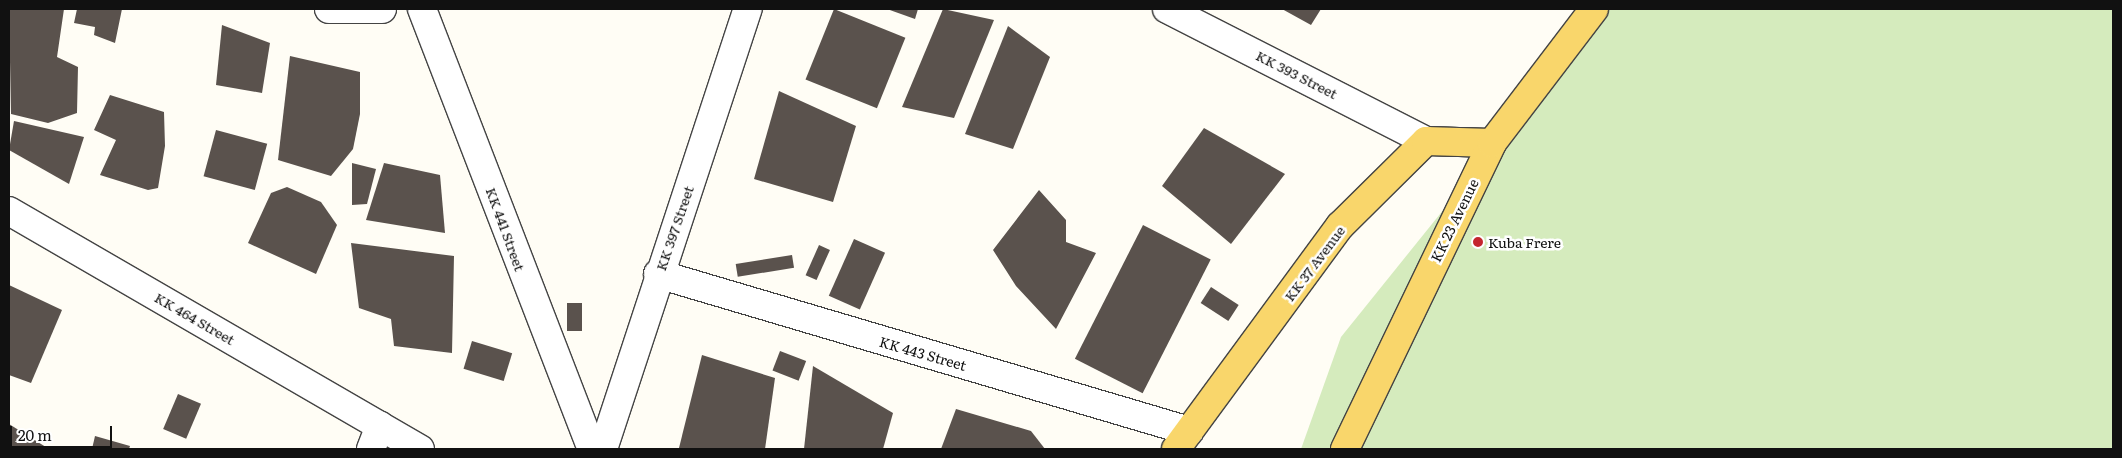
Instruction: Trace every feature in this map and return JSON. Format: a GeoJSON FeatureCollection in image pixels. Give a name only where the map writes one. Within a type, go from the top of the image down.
{"type":"FeatureCollection","features":[{"type":"Feature","properties":{"kind":"main road","name":"KK 23 Avenue"},"geometry":{"type":"LineString","coordinates":[[1345,449],[1492,143],[1594,9]]}},
{"type":"Feature","properties":{"kind":"main road"},"geometry":{"type":"LineString","coordinates":[[1426,141],[1492,143]]}},
{"type":"Feature","properties":{"kind":"main road","name":"KK 37 Avenue"},"geometry":{"type":"LineString","coordinates":[[1182,440],[1340,226],[1426,141]]}},
{"type":"Feature","properties":{"kind":"street"},"geometry":{"type":"LineString","coordinates":[[329,9],[382,9]]}},
{"type":"Feature","properties":{"kind":"street","name":"KK 441 Street"},"geometry":{"type":"LineString","coordinates":[[422,9],[592,449]]}},
{"type":"Feature","properties":{"kind":"street","name":"KK 397 Street"},"geometry":{"type":"LineString","coordinates":[[603,449],[658,274],[748,9]]}},
{"type":"Feature","properties":{"kind":"street","name":"KK 393 Street"},"geometry":{"type":"LineString","coordinates":[[1167,9],[1426,141]]}},
{"type":"Feature","properties":{"kind":"street","name":"KK 464 Street"},"geometry":{"type":"LineString","coordinates":[[9,211],[376,438],[420,449]]}},
{"type":"Feature","properties":{"kind":"street","name":"KK 443 Street"},"geometry":{"type":"LineString","coordinates":[[658,274],[1182,440]]}},
{"type":"Feature","properties":{"kind":"green space"},"geometry":{"type":"Polygon","coordinates":[[[1605,9],[2113,9],[2113,449],[1301,449],[1341,337],[1605,9]]]}},
{"type":"Feature","properties":{"kind":"building"},"geometry":{"type":"Polygon","coordinates":[[[9,9],[64,9],[57,57],[78,67],[77,113],[48,123],[11,114],[9,9]]]}},
{"type":"Feature","properties":{"kind":"building"},"geometry":{"type":"Polygon","coordinates":[[[77,9],[122,9],[115,43],[94,35],[95,27],[74,23],[77,9]]]}},
{"type":"Feature","properties":{"kind":"building"},"geometry":{"type":"Polygon","coordinates":[[[834,9],[905,38],[877,108],[806,79],[834,9]]]}},
{"type":"Feature","properties":{"kind":"building"},"geometry":{"type":"Polygon","coordinates":[[[887,9],[918,9],[915,19],[887,9]]]}},
{"type":"Feature","properties":{"kind":"building"},"geometry":{"type":"Polygon","coordinates":[[[943,9],[994,20],[954,118],[902,107],[943,9]]]}},
{"type":"Feature","properties":{"kind":"building"},"geometry":{"type":"Polygon","coordinates":[[[1282,9],[1321,9],[1311,25],[1282,9]]]}},
{"type":"Feature","properties":{"kind":"building"},"geometry":{"type":"Polygon","coordinates":[[[222,25],[270,43],[262,93],[216,85],[222,25]]]}},
{"type":"Feature","properties":{"kind":"building"},"geometry":{"type":"Polygon","coordinates":[[[1008,26],[1050,57],[1013,149],[965,134],[1008,26]]]}},
{"type":"Feature","properties":{"kind":"building"},"geometry":{"type":"Polygon","coordinates":[[[290,56],[360,72],[360,114],[353,149],[331,176],[278,160],[290,56]]]}},
{"type":"Feature","properties":{"kind":"building"},"geometry":{"type":"Polygon","coordinates":[[[779,91],[856,126],[833,202],[754,179],[779,91]]]}},
{"type":"Feature","properties":{"kind":"building"},"geometry":{"type":"Polygon","coordinates":[[[110,95],[164,112],[165,146],[158,188],[148,190],[100,175],[116,140],[94,130],[110,95]]]}},
{"type":"Feature","properties":{"kind":"building"},"geometry":{"type":"Polygon","coordinates":[[[14,121],[84,137],[69,184],[9,150],[14,121]]]}},
{"type":"Feature","properties":{"kind":"building"},"geometry":{"type":"Polygon","coordinates":[[[1204,128],[1285,174],[1231,244],[1162,186],[1204,128]]]}},
{"type":"Feature","properties":{"kind":"building"},"geometry":{"type":"Polygon","coordinates":[[[216,130],[267,144],[255,190],[204,176],[216,130]]]}},
{"type":"Feature","properties":{"kind":"building"},"geometry":{"type":"Polygon","coordinates":[[[352,163],[376,169],[367,204],[352,205],[352,163]]]}},
{"type":"Feature","properties":{"kind":"building"},"geometry":{"type":"Polygon","coordinates":[[[384,163],[440,175],[445,233],[366,220],[384,163]]]}},
{"type":"Feature","properties":{"kind":"building"},"geometry":{"type":"Polygon","coordinates":[[[287,187],[321,202],[337,225],[316,274],[248,243],[271,193],[287,187]]]}},
{"type":"Feature","properties":{"kind":"building"},"geometry":{"type":"Polygon","coordinates":[[[1039,190],[1066,220],[1066,242],[1096,253],[1056,329],[1016,286],[993,250],[1039,190]]]}},
{"type":"Feature","properties":{"kind":"building"},"geometry":{"type":"Polygon","coordinates":[[[1143,225],[1211,260],[1143,393],[1075,359],[1143,225]]]}},
{"type":"Feature","properties":{"kind":"building"},"geometry":{"type":"Polygon","coordinates":[[[854,239],[885,253],[860,309],[829,296],[854,239]]]}},
{"type":"Feature","properties":{"kind":"building"},"geometry":{"type":"Polygon","coordinates":[[[351,243],[454,256],[452,353],[394,346],[391,319],[359,308],[351,243]]]}},
{"type":"Feature","properties":{"kind":"building"},"geometry":{"type":"Polygon","coordinates":[[[819,245],[830,250],[817,280],[806,275],[819,245]]]}},
{"type":"Feature","properties":{"kind":"building"},"geometry":{"type":"Polygon","coordinates":[[[792,255],[794,268],[738,277],[736,264],[792,255]]]}},
{"type":"Feature","properties":{"kind":"building"},"geometry":{"type":"Polygon","coordinates":[[[9,285],[62,310],[31,383],[9,375],[9,285]]]}},
{"type":"Feature","properties":{"kind":"building"},"geometry":{"type":"Polygon","coordinates":[[[1211,287],[1239,305],[1228,321],[1201,303],[1211,287]]]}},
{"type":"Feature","properties":{"kind":"building"},"geometry":{"type":"Polygon","coordinates":[[[567,303],[582,303],[582,331],[567,331],[567,303]]]}},
{"type":"Feature","properties":{"kind":"building"},"geometry":{"type":"Polygon","coordinates":[[[472,341],[512,353],[504,381],[464,369],[472,341]]]}},
{"type":"Feature","properties":{"kind":"building"},"geometry":{"type":"Polygon","coordinates":[[[780,351],[806,361],[799,381],[772,371],[780,351]]]}},
{"type":"Feature","properties":{"kind":"building"},"geometry":{"type":"Polygon","coordinates":[[[702,355],[775,378],[765,449],[679,448],[702,355]]]}},
{"type":"Feature","properties":{"kind":"building"},"geometry":{"type":"Polygon","coordinates":[[[813,366],[893,413],[883,449],[804,449],[813,366]]]}},
{"type":"Feature","properties":{"kind":"building"},"geometry":{"type":"Polygon","coordinates":[[[178,394],[201,404],[186,439],[163,429],[178,394]]]}},
{"type":"Feature","properties":{"kind":"building"},"geometry":{"type":"Polygon","coordinates":[[[956,409],[1031,431],[1045,449],[941,449],[956,409]]]}},
{"type":"Feature","properties":{"kind":"building"},"geometry":{"type":"Polygon","coordinates":[[[9,424],[49,449],[9,449],[9,424]]]}},
{"type":"Feature","properties":{"kind":"building"},"geometry":{"type":"Polygon","coordinates":[[[95,436],[130,446],[129,449],[92,449],[95,436]]]}},
{"type":"Feature","properties":{"kind":"place","name":"Kuba Frere"},"geometry":{"type":"Point","coordinates":[1478,242]}}]}
